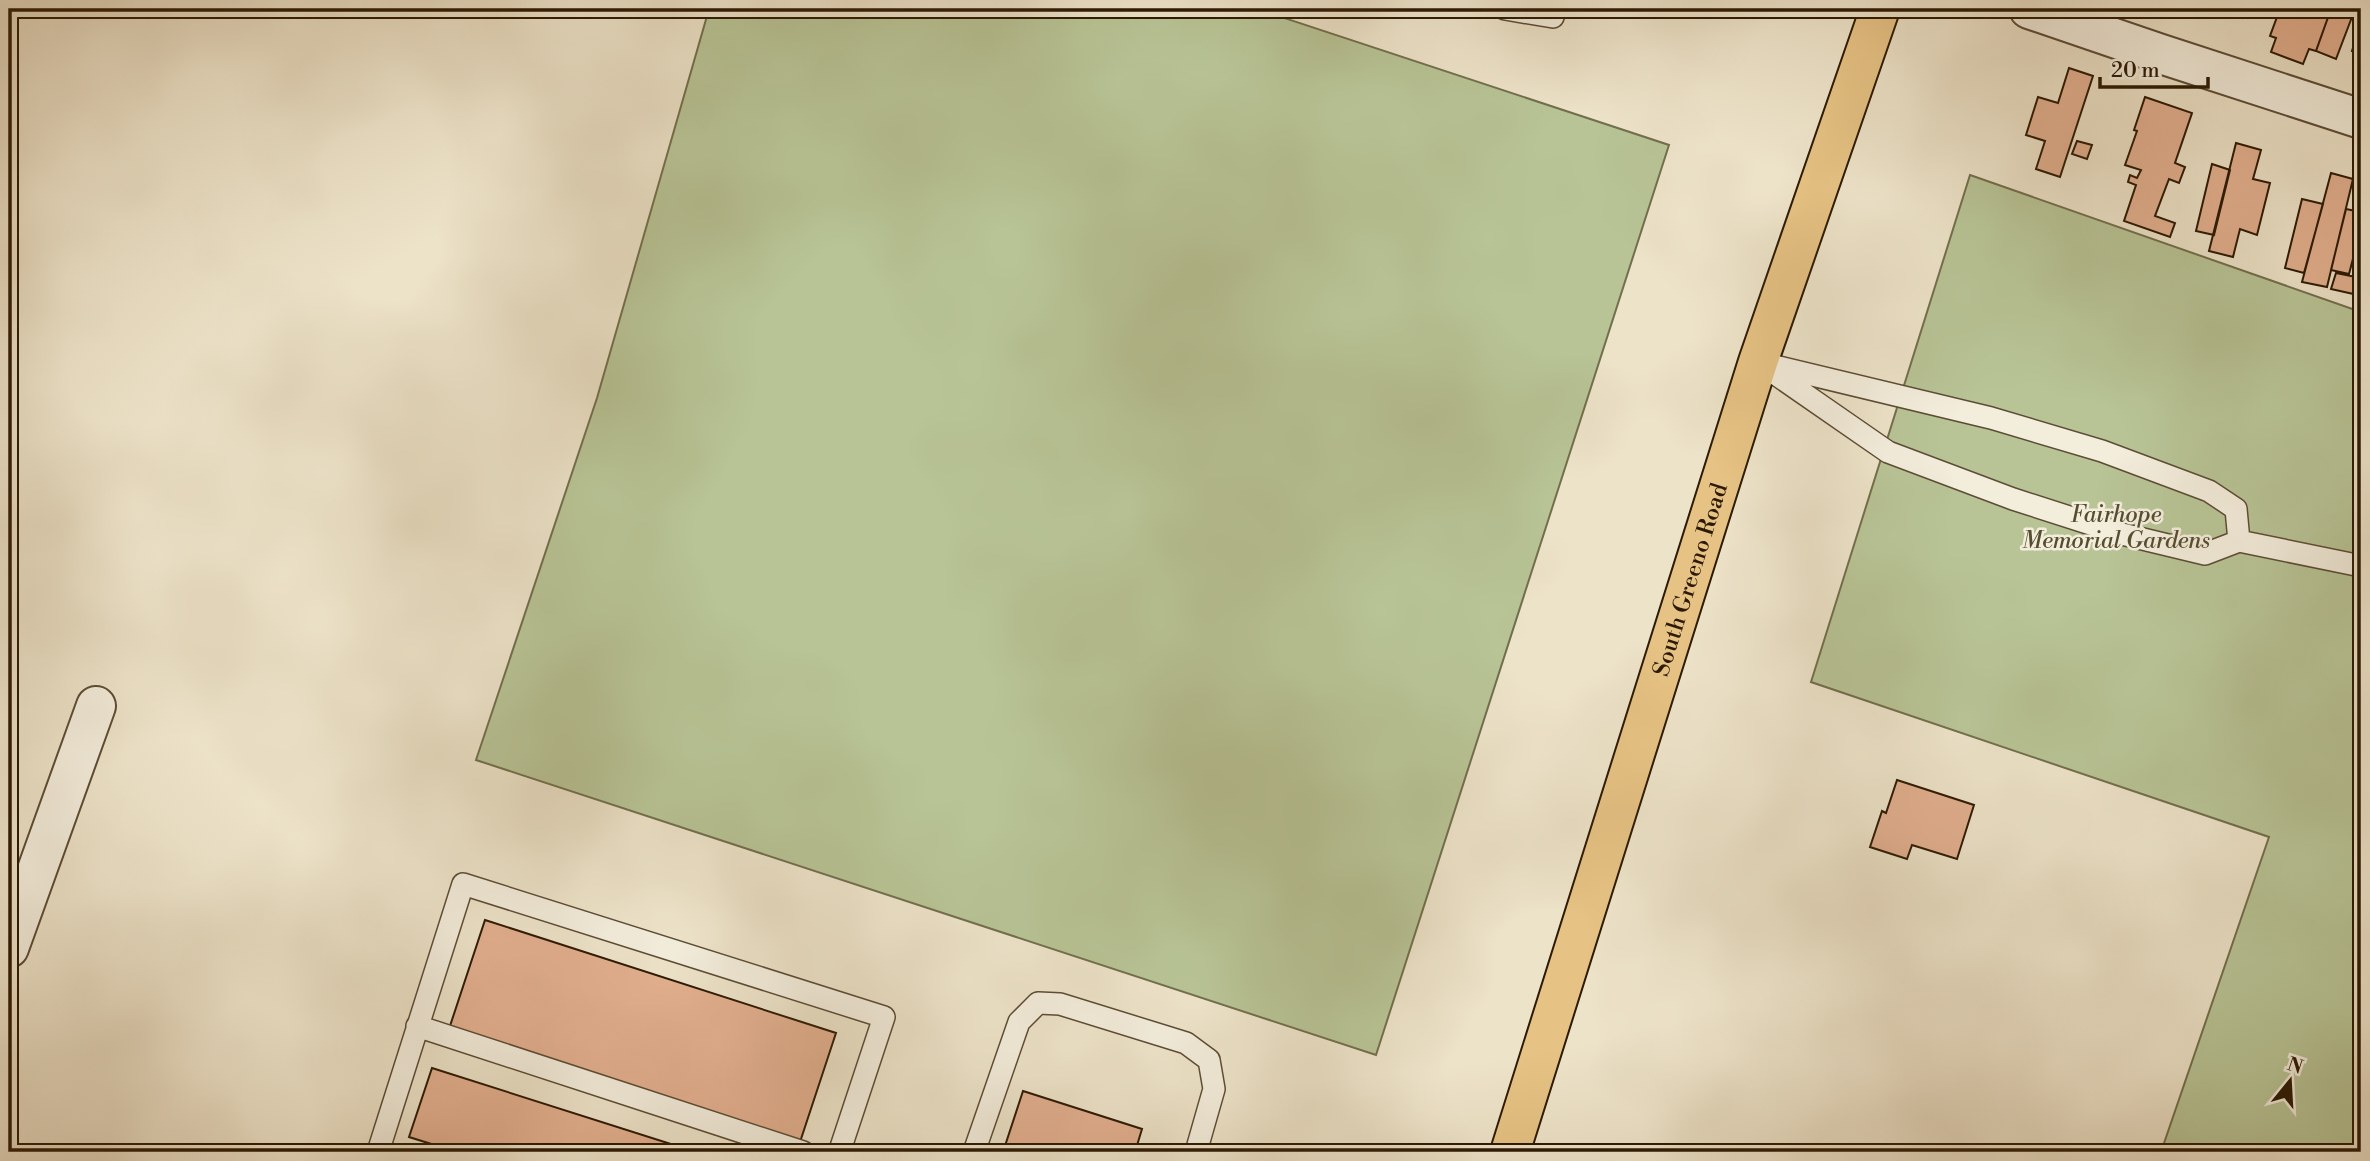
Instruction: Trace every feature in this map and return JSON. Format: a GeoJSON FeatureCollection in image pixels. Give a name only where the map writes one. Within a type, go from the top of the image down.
{"type":"FeatureCollection","features":[{"type":"Feature","properties":{"kind":"main road","name":"South Greeno Road"},"geometry":{"type":"LineString","coordinates":[[1510,1152],[1758,362],[1880,9]]}},
{"type":"Feature","properties":{"kind":"street"},"geometry":{"type":"LineString","coordinates":[[2029,9],[2361,119]]}},
{"type":"Feature","properties":{"kind":"street"},"geometry":{"type":"LineString","coordinates":[[9,948],[96,705]]}},
{"type":"Feature","properties":{"kind":"lane"},"geometry":{"type":"LineString","coordinates":[[1505,9],[1553,17],[1555,9]]}},
{"type":"Feature","properties":{"kind":"lane"},"geometry":{"type":"LineString","coordinates":[[1758,362],[1991,418],[2114,456],[2209,491],[2236,509],[2239,541]]}},
{"type":"Feature","properties":{"kind":"lane"},"geometry":{"type":"LineString","coordinates":[[1758,362],[1888,452],[2012,499],[2122,534],[2205,554],[2239,541],[2361,566]]}},
{"type":"Feature","properties":{"kind":"lane"},"geometry":{"type":"LineString","coordinates":[[377,1152],[463,884],[884,1017],[846,1150]]}},
{"type":"Feature","properties":{"kind":"lane"},"geometry":{"type":"LineString","coordinates":[[974,1152],[1019,1022],[1038,1003],[1060,1004],[1186,1043],[1209,1060],[1214,1089],[1196,1152]]}},
{"type":"Feature","properties":{"kind":"lane"},"geometry":{"type":"LineString","coordinates":[[416,1026],[803,1152]]}},
{"type":"Feature","properties":{"kind":"green space"},"geometry":{"type":"Polygon","coordinates":[[[709,9],[1257,9],[1669,145],[1376,1055],[476,760],[597,398],[709,9]]]}},
{"type":"Feature","properties":{"kind":"green space","name":"Fairhope Memorial Gardens"},"geometry":{"type":"Polygon","coordinates":[[[1970,175],[2361,312],[2361,1152],[2161,1152],[2269,837],[1811,682],[1970,175]]]}},
{"type":"Feature","properties":{"kind":"building"},"geometry":{"type":"Polygon","coordinates":[[[2221,9],[2246,9],[2242,18],[2221,9]]]}},
{"type":"Feature","properties":{"kind":"building"},"geometry":{"type":"Polygon","coordinates":[[[2280,9],[2331,9],[2316,51],[2309,49],[2303,64],[2271,52],[2276,38],[2270,36],[2280,9]]]}},
{"type":"Feature","properties":{"kind":"building"},"geometry":{"type":"Polygon","coordinates":[[[2331,9],[2355,9],[2336,59],[2316,51],[2331,9]]]}},
{"type":"Feature","properties":{"kind":"building"},"geometry":{"type":"Polygon","coordinates":[[[2359,29],[2361,30],[2361,53],[2352,51],[2359,29]]]}},
{"type":"Feature","properties":{"kind":"building"},"geometry":{"type":"Polygon","coordinates":[[[2069,68],[2093,76],[2060,177],[2036,169],[2045,141],[2026,135],[2038,97],[2058,103],[2069,68]]]}},
{"type":"Feature","properties":{"kind":"building"},"geometry":{"type":"Polygon","coordinates":[[[2145,97],[2192,113],[2175,163],[2185,167],[2179,183],[2169,179],[2155,216],[2175,223],[2170,237],[2124,221],[2136,185],[2128,182],[2130,175],[2137,178],[2141,170],[2125,165],[2145,97]]]}},
{"type":"Feature","properties":{"kind":"building"},"geometry":{"type":"Polygon","coordinates":[[[2077,141],[2092,145],[2087,159],[2072,154],[2077,141]]]}},
{"type":"Feature","properties":{"kind":"building"},"geometry":{"type":"Polygon","coordinates":[[[2236,143],[2261,150],[2253,179],[2270,183],[2257,235],[2240,229],[2233,257],[2209,251],[2236,143]]]}},
{"type":"Feature","properties":{"kind":"building"},"geometry":{"type":"Polygon","coordinates":[[[2212,164],[2230,170],[2214,235],[2196,231],[2212,164]]]}},
{"type":"Feature","properties":{"kind":"building"},"geometry":{"type":"Polygon","coordinates":[[[2331,173],[2353,179],[2327,287],[2302,282],[2331,173]]]}},
{"type":"Feature","properties":{"kind":"building"},"geometry":{"type":"Polygon","coordinates":[[[2302,199],[2323,204],[2304,273],[2285,268],[2302,199]]]}},
{"type":"Feature","properties":{"kind":"building"},"geometry":{"type":"Polygon","coordinates":[[[2346,209],[2361,212],[2361,228],[2349,274],[2331,270],[2346,209]]]}},
{"type":"Feature","properties":{"kind":"building"},"geometry":{"type":"Polygon","coordinates":[[[2336,273],[2361,278],[2358,295],[2331,289],[2336,273]]]}},
{"type":"Feature","properties":{"kind":"building"},"geometry":{"type":"Polygon","coordinates":[[[1897,780],[1974,805],[1957,859],[1912,845],[1907,859],[1870,847],[1882,811],[1886,813],[1897,780]]]}},
{"type":"Feature","properties":{"kind":"building"},"geometry":{"type":"Polygon","coordinates":[[[485,920],[836,1033],[800,1142],[449,1029],[485,920]]]}},
{"type":"Feature","properties":{"kind":"building"},"geometry":{"type":"Polygon","coordinates":[[[432,1068],[696,1152],[457,1152],[409,1137],[432,1068]]]}},
{"type":"Feature","properties":{"kind":"building"},"geometry":{"type":"Polygon","coordinates":[[[1023,1091],[1142,1129],[1135,1152],[1003,1152],[1023,1091]]]}}]}
